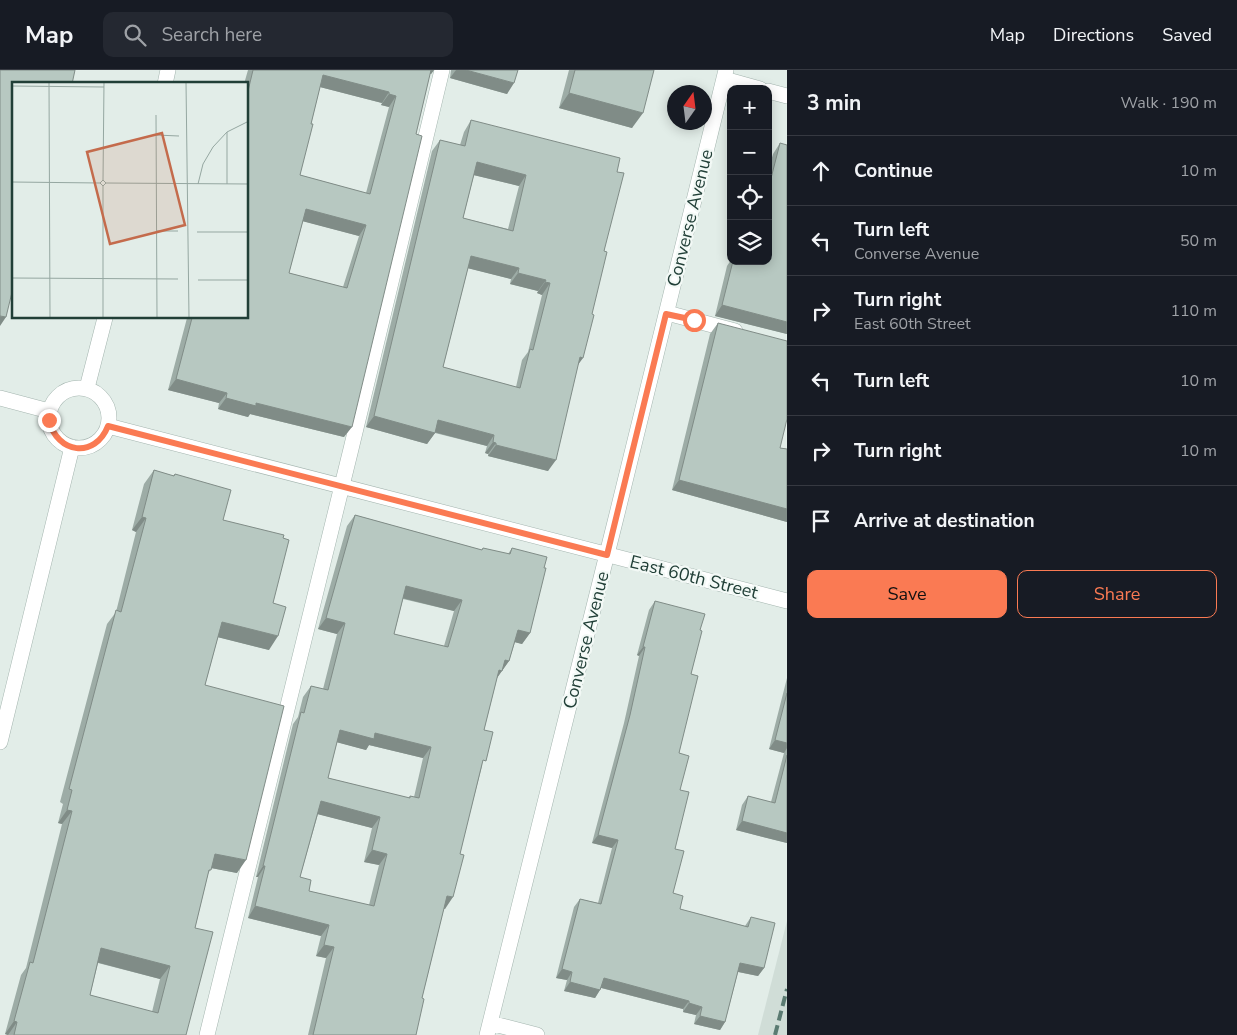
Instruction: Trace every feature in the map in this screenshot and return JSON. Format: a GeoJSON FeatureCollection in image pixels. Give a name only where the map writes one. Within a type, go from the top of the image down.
{"type":"FeatureCollection","features":[{"type":"Feature","properties":{"kind":"street"},"geometry":{"type":"LineString","coordinates":[[206,1035],[342,487],[442,70]]}},
{"type":"Feature","properties":{"kind":"street"},"geometry":{"type":"LineString","coordinates":[[725,74],[751,85]]}},
{"type":"Feature","properties":{"kind":"street","name":"Converse Avenue"},"geometry":{"type":"LineString","coordinates":[[488,1029],[725,74]]}},
{"type":"Feature","properties":{"kind":"street"},"geometry":{"type":"LineString","coordinates":[[772,92],[787,96]]}},
{"type":"Feature","properties":{"kind":"street"},"geometry":{"type":"LineString","coordinates":[[666,314],[750,334]]}},
{"type":"Feature","properties":{"kind":"street"},"geometry":{"type":"LineString","coordinates":[[87,388],[105,319]]}},
{"type":"Feature","properties":{"kind":"street"},"geometry":{"type":"LineString","coordinates":[[87,388],[96,392],[103,399],[110,417],[108,426],[104,435],[98,441],[82,448],[72,447],[56,438],[51,430],[49,411],[59,395],[68,390],[87,388]]}},
{"type":"Feature","properties":{"kind":"street"},"geometry":{"type":"LineString","coordinates":[[0,398],[49,411]]}},
{"type":"Feature","properties":{"kind":"street","name":"East 60th Street"},"geometry":{"type":"LineString","coordinates":[[108,426],[787,601]]}},
{"type":"Feature","properties":{"kind":"street"},"geometry":{"type":"LineString","coordinates":[[0,742],[72,447]]}},
{"type":"Feature","properties":{"kind":"street"},"geometry":{"type":"LineString","coordinates":[[488,1029],[537,1035]]}},
{"type":"Feature","properties":{"kind":"shaded area"},"geometry":{"type":"Polygon","coordinates":[[[787,921],[787,1035],[758,1035],[787,921]]]}},
{"type":"Feature","properties":{"kind":"building"},"geometry":{"type":"Polygon","coordinates":[[[0,70],[75,70],[72,82],[12,82],[12,292],[6,317],[0,316],[0,70]]]}},
{"type":"Feature","properties":{"kind":"building"},"geometry":{"type":"Polygon","coordinates":[[[253,70],[431,70],[416,134],[422,136],[352,427],[256,403],[256,406],[226,398],[227,393],[176,379],[192,319],[249,319],[249,87],[253,70]],[[323,75],[300,175],[370,194],[396,96],[389,94],[389,92],[323,75]],[[306,209],[289,273],[347,288],[366,225],[306,209]]]}},
{"type":"Feature","properties":{"kind":"building"},"geometry":{"type":"Polygon","coordinates":[[[466,70],[518,70],[514,83],[466,70]]]}},
{"type":"Feature","properties":{"kind":"building"},"geometry":{"type":"Polygon","coordinates":[[[575,70],[654,70],[643,113],[569,93],[575,70]]]}},
{"type":"Feature","properties":{"kind":"building"},"geometry":{"type":"Polygon","coordinates":[[[471,120],[620,158],[617,172],[624,173],[604,251],[607,252],[592,314],[594,315],[583,358],[580,357],[556,460],[496,445],[493,442],[494,435],[438,420],[435,433],[374,416],[440,140],[465,146],[471,120]],[[477,162],[463,218],[513,231],[526,175],[477,162]],[[471,256],[443,367],[520,388],[530,349],[533,350],[550,283],[545,282],[546,280],[518,273],[519,268],[471,256]]]}},
{"type":"Feature","properties":{"kind":"building"},"geometry":{"type":"Polygon","coordinates":[[[780,143],[787,145],[787,322],[722,305],[732,265],[772,265],[772,174],[780,143]]]}},
{"type":"Feature","properties":{"kind":"building"},"geometry":{"type":"Polygon","coordinates":[[[718,323],[787,341],[787,419],[780,448],[787,449],[787,509],[679,480],[718,323]]]}},
{"type":"Feature","properties":{"kind":"building"},"geometry":{"type":"Polygon","coordinates":[[[154,470],[231,490],[223,520],[284,535],[283,538],[289,540],[273,603],[286,607],[278,636],[222,622],[205,685],[284,706],[246,860],[215,854],[211,870],[209,870],[195,928],[213,932],[186,1035],[14,1035],[17,1022],[14,1021],[30,962],[33,963],[72,811],[67,810],[72,790],[69,789],[116,610],[121,612],[146,518],[142,517],[154,470]],[[101,948],[90,995],[158,1013],[170,966],[101,948]]]}},
{"type":"Feature","properties":{"kind":"building"},"geometry":{"type":"Polygon","coordinates":[[[355,515],[482,550],[483,548],[510,554],[512,548],[547,557],[530,633],[518,630],[509,661],[505,660],[502,671],[499,670],[484,730],[493,732],[486,761],[483,760],[460,854],[464,855],[453,897],[447,896],[422,998],[424,999],[416,1035],[313,1035],[334,947],[324,945],[329,925],[255,906],[301,712],[304,713],[311,686],[328,690],[345,623],[326,618],[355,515]],[[406,586],[394,634],[448,647],[462,600],[406,586]],[[340,730],[328,778],[410,798],[410,796],[419,798],[431,747],[375,733],[374,739],[340,730]],[[321,801],[300,877],[311,880],[309,891],[374,906],[387,854],[372,850],[380,817],[321,801]]]}},
{"type":"Feature","properties":{"kind":"building"},"geometry":{"type":"Polygon","coordinates":[[[655,601],[705,614],[691,674],[698,676],[679,753],[689,756],[680,790],[689,792],[675,849],[684,851],[673,893],[683,896],[680,909],[748,927],[751,917],[775,923],[764,968],[740,963],[725,1022],[700,1016],[702,1007],[689,1003],[689,1001],[604,978],[600,990],[570,982],[572,972],[562,969],[580,899],[601,904],[618,840],[598,835],[630,715],[645,647],[643,647],[655,601]]]}},
{"type":"Feature","properties":{"kind":"building"},"geometry":{"type":"Polygon","coordinates":[[[787,693],[787,743],[775,740],[787,693]]]}},
{"type":"Feature","properties":{"kind":"building"},"geometry":{"type":"Polygon","coordinates":[[[787,755],[787,833],[742,821],[748,796],[775,803],[787,755]]]}},
{"type":"Feature","properties":{"kind":"railway"},"geometry":{"type":"LineString","coordinates":[[775,1035],[787,989]]}},
{"type":"Feature","properties":{"kind":"route"},"geometry":{"type":"LineString","coordinates":[[49,420],[51,430],[56,438],[72,447],[82,448],[90,446],[104,435],[108,426],[607,555],[666,314],[694,320]]}}]}
